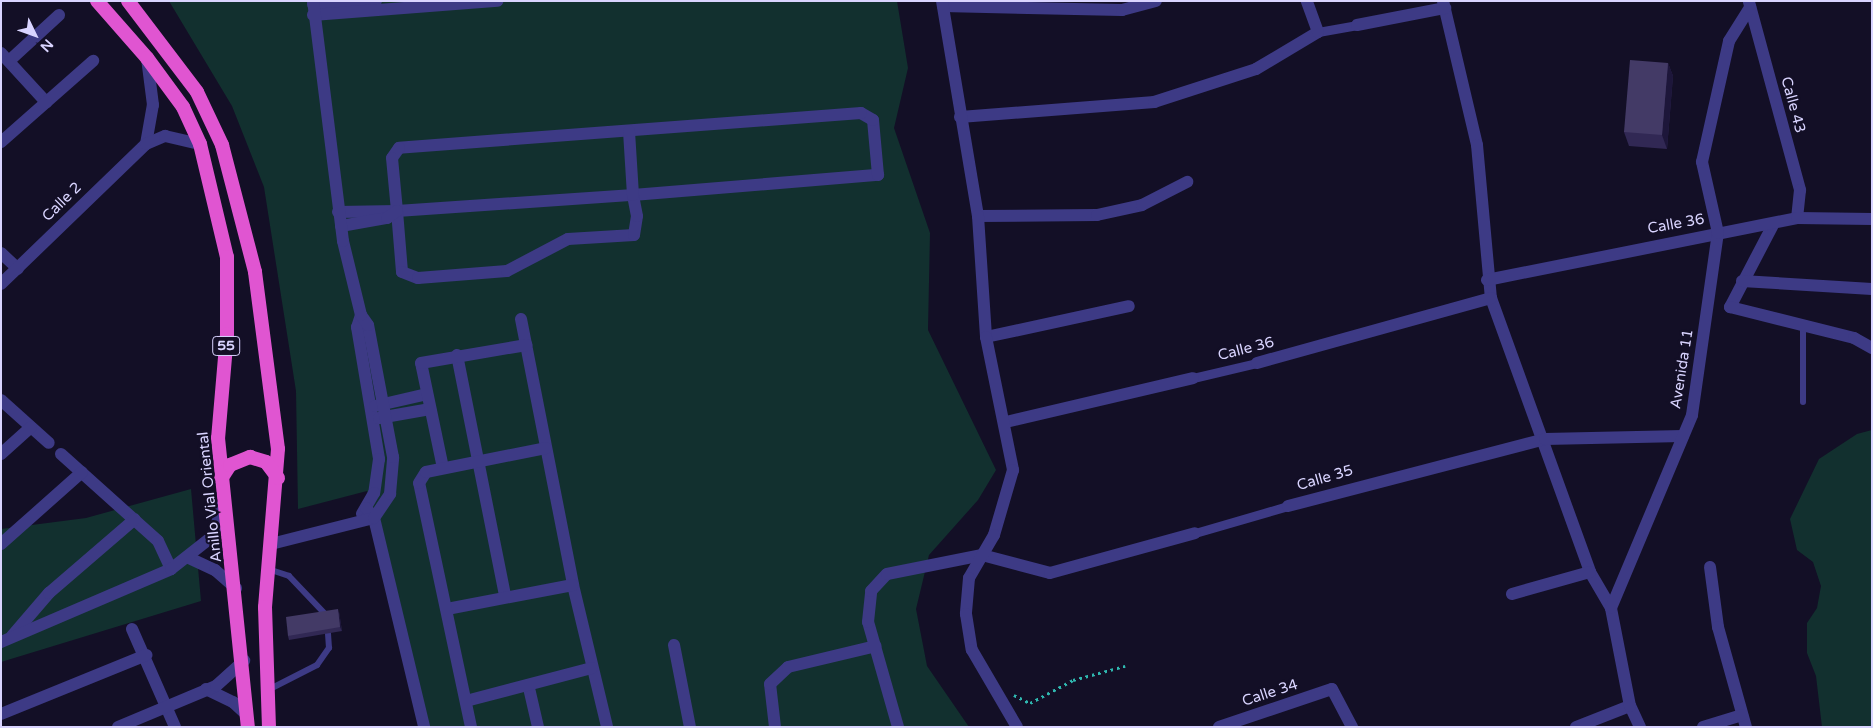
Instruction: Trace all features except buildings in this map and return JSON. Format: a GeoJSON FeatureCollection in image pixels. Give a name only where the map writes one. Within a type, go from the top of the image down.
{"type":"FeatureCollection","features":[{"type":"Feature","properties":{"kind":"highway","name":"Anillo Vial Oriental"},"geometry":{"type":"LineString","coordinates":[[97,1],[147,58],[182,107],[200,144],[227,257],[227,334],[218,423],[224,499],[244,660],[248,721]]}},
{"type":"Feature","properties":{"kind":"highway"},"geometry":{"type":"LineString","coordinates":[[128,1],[197,92],[222,145],[264,326],[276,413],[279,478],[268,569],[267,690],[269,727]]}},
{"type":"Feature","properties":{"kind":"highway"},"geometry":{"type":"LineString","coordinates":[[222,479],[230,465],[250,457],[266,462],[279,478]]}},
{"type":"Feature","properties":{"kind":"street"},"geometry":{"type":"LineString","coordinates":[[313,7],[376,1]]}},
{"type":"Feature","properties":{"kind":"street"},"geometry":{"type":"LineString","coordinates":[[313,7],[497,1]]}},
{"type":"Feature","properties":{"kind":"street"},"geometry":{"type":"LineString","coordinates":[[1017,727],[972,650],[966,614],[969,578],[994,535],[1013,470],[1006,422],[995,392],[986,337],[978,216],[942,4],[1122,10],[1156,1]]}},
{"type":"Feature","properties":{"kind":"street"},"geometry":{"type":"LineString","coordinates":[[1307,1],[1318,32]]}},
{"type":"Feature","properties":{"kind":"street","name":"Calle 43"},"geometry":{"type":"LineString","coordinates":[[1749,4],[1800,190],[1797,218]]}},
{"type":"Feature","properties":{"kind":"street","name":"Avenida 11"},"geometry":{"type":"LineString","coordinates":[[1611,608],[1692,415],[1718,233],[1702,162],[1729,41],[1749,4]]}},
{"type":"Feature","properties":{"kind":"street"},"geometry":{"type":"LineString","coordinates":[[960,117],[1154,102],[1256,69],[1318,32],[1444,5],[1477,144],[1491,298],[1545,439],[1590,572],[1611,608],[1630,706],[1640,727]]}},
{"type":"Feature","properties":{"kind":"street"},"geometry":{"type":"LineString","coordinates":[[313,7],[338,212],[360,315],[357,327],[370,413],[380,459],[370,513],[424,727]]}},
{"type":"Feature","properties":{"kind":"street"},"geometry":{"type":"LineString","coordinates":[[46,102],[5,57],[59,15]]}},
{"type":"Feature","properties":{"kind":"street"},"geometry":{"type":"LineString","coordinates":[[146,144],[153,105],[147,58]]}},
{"type":"Feature","properties":{"kind":"street"},"geometry":{"type":"LineString","coordinates":[[4,135],[94,61]]}},
{"type":"Feature","properties":{"kind":"street"},"geometry":{"type":"LineString","coordinates":[[338,212],[397,211],[633,196],[878,175],[873,120],[866,114],[629,131],[399,148],[392,158],[397,211],[402,272],[418,278],[507,271],[568,239],[627,238],[637,227],[633,196],[629,131]]}},
{"type":"Feature","properties":{"kind":"street","name":"Calle 2"},"geometry":{"type":"LineString","coordinates":[[1,284],[146,144],[165,136],[200,144]]}},
{"type":"Feature","properties":{"kind":"street"},"geometry":{"type":"LineString","coordinates":[[978,216],[1097,215],[1142,204],[1186,182]]}},
{"type":"Feature","properties":{"kind":"street"},"geometry":{"type":"LineString","coordinates":[[341,226],[387,218],[397,211]]}},
{"type":"Feature","properties":{"kind":"street","name":"Calle 36"},"geometry":{"type":"LineString","coordinates":[[1488,280],[1797,218],[1872,219]]}},
{"type":"Feature","properties":{"kind":"street"},"geometry":{"type":"LineString","coordinates":[[1730,307],[1774,223]]}},
{"type":"Feature","properties":{"kind":"street"},"geometry":{"type":"LineString","coordinates":[[1,253],[18,269]]}},
{"type":"Feature","properties":{"kind":"street"},"geometry":{"type":"LineString","coordinates":[[1742,281],[1872,289]]}},
{"type":"Feature","properties":{"kind":"street","name":"Calle 36"},"geometry":{"type":"LineString","coordinates":[[1006,422],[1257,363],[1491,298]]}},
{"type":"Feature","properties":{"kind":"street"},"geometry":{"type":"LineString","coordinates":[[1708,304],[1730,307],[1854,338],[1872,348]]}},
{"type":"Feature","properties":{"kind":"street"},"geometry":{"type":"LineString","coordinates":[[986,337],[1128,306]]}},
{"type":"Feature","properties":{"kind":"street"},"geometry":{"type":"LineString","coordinates":[[271,544],[356,522],[370,513],[390,494],[393,457],[368,325],[360,315]]}},
{"type":"Feature","properties":{"kind":"street"},"geometry":{"type":"LineString","coordinates":[[521,319],[573,585],[607,727]]}},
{"type":"Feature","properties":{"kind":"street"},"geometry":{"type":"LineString","coordinates":[[443,468],[421,363],[456,355],[526,345]]}},
{"type":"Feature","properties":{"kind":"street"},"geometry":{"type":"LineString","coordinates":[[456,355],[505,595]]}},
{"type":"Feature","properties":{"kind":"street"},"geometry":{"type":"LineString","coordinates":[[384,411],[426,394]]}},
{"type":"Feature","properties":{"kind":"street"},"geometry":{"type":"LineString","coordinates":[[1,400],[49,443]]}},
{"type":"Feature","properties":{"kind":"street"},"geometry":{"type":"LineString","coordinates":[[370,413],[430,409]]}},
{"type":"Feature","properties":{"kind":"street"},"geometry":{"type":"LineString","coordinates":[[1,454],[31,428]]}},
{"type":"Feature","properties":{"kind":"street","name":"Calle 35"},"geometry":{"type":"LineString","coordinates":[[982,555],[1050,573],[1288,506],[1545,439],[1683,436]]}},
{"type":"Feature","properties":{"kind":"street"},"geometry":{"type":"LineString","coordinates":[[471,727],[420,483],[426,472],[478,459],[546,448]]}},
{"type":"Feature","properties":{"kind":"street"},"geometry":{"type":"LineString","coordinates":[[61,454],[135,519],[166,550],[171,569]]}},
{"type":"Feature","properties":{"kind":"street"},"geometry":{"type":"LineString","coordinates":[[1,544],[82,472]]}},
{"type":"Feature","properties":{"kind":"street"},"geometry":{"type":"LineString","coordinates":[[5,641],[171,569],[189,558],[213,536],[224,499]]}},
{"type":"Feature","properties":{"kind":"street"},"geometry":{"type":"LineString","coordinates":[[5,641],[49,593],[135,519]]}},
{"type":"Feature","properties":{"kind":"street"},"geometry":{"type":"LineString","coordinates":[[898,727],[868,622],[871,591],[886,574],[982,555]]}},
{"type":"Feature","properties":{"kind":"street"},"geometry":{"type":"LineString","coordinates":[[189,558],[215,570],[236,588]]}},
{"type":"Feature","properties":{"kind":"street"},"geometry":{"type":"LineString","coordinates":[[1703,727],[1744,721],[1718,627],[1710,567]]}},
{"type":"Feature","properties":{"kind":"street"},"geometry":{"type":"LineString","coordinates":[[1512,594],[1590,572]]}},
{"type":"Feature","properties":{"kind":"street"},"geometry":{"type":"LineString","coordinates":[[447,609],[505,595],[573,585]]}},
{"type":"Feature","properties":{"kind":"street"},"geometry":{"type":"LineString","coordinates":[[132,629],[146,655],[175,727]]}},
{"type":"Feature","properties":{"kind":"street"},"geometry":{"type":"LineString","coordinates":[[674,645],[690,727]]}},
{"type":"Feature","properties":{"kind":"street"},"geometry":{"type":"LineString","coordinates":[[775,727],[770,684],[788,666],[876,646]]}},
{"type":"Feature","properties":{"kind":"street"},"geometry":{"type":"LineString","coordinates":[[1,714],[146,655]]}},
{"type":"Feature","properties":{"kind":"street"},"geometry":{"type":"LineString","coordinates":[[118,727],[226,680],[244,660]]}},
{"type":"Feature","properties":{"kind":"street"},"geometry":{"type":"LineString","coordinates":[[466,701],[529,688],[592,668]]}},
{"type":"Feature","properties":{"kind":"street"},"geometry":{"type":"LineString","coordinates":[[529,688],[538,727]]}},
{"type":"Feature","properties":{"kind":"street"},"geometry":{"type":"LineString","coordinates":[[206,689],[233,702],[248,721]]}},
{"type":"Feature","properties":{"kind":"street","name":"Calle 34"},"geometry":{"type":"LineString","coordinates":[[1219,727],[1332,689],[1352,727]]}},
{"type":"Feature","properties":{"kind":"street"},"geometry":{"type":"LineString","coordinates":[[1576,727],[1630,706]]}},
{"type":"Feature","properties":{"kind":"lane"},"geometry":{"type":"LineString","coordinates":[[1803,325],[1803,402]]}},
{"type":"Feature","properties":{"kind":"lane"},"geometry":{"type":"LineString","coordinates":[[268,569],[289,576],[326,614]]}},
{"type":"Feature","properties":{"kind":"lane"},"geometry":{"type":"LineString","coordinates":[[267,690],[317,665],[329,648],[328,633]]}},
{"type":"Feature","properties":{"kind":"path"},"geometry":{"type":"LineString","coordinates":[[997,692],[1030,703],[1073,680],[1125,666]]}},
{"type":"Feature","properties":{"kind":"green space"},"geometry":{"type":"Polygon","coordinates":[[[169,1],[897,1],[908,68],[894,128],[930,233],[928,330],[996,470],[978,500],[929,555],[916,609],[927,666],[969,727],[429,727],[367,491],[298,509],[296,391],[264,187],[232,106],[169,1]]]}},
{"type":"Feature","properties":{"kind":"green space"},"geometry":{"type":"Polygon","coordinates":[[[1872,430],[1872,727],[1822,727],[1816,676],[1807,653],[1807,623],[1817,608],[1821,586],[1813,562],[1797,550],[1790,519],[1819,459],[1857,434],[1872,430]]]}},
{"type":"Feature","properties":{"kind":"green space"},"geometry":{"type":"Polygon","coordinates":[[[191,489],[201,601],[1,662],[1,529],[86,518],[191,489]]]}}]}
